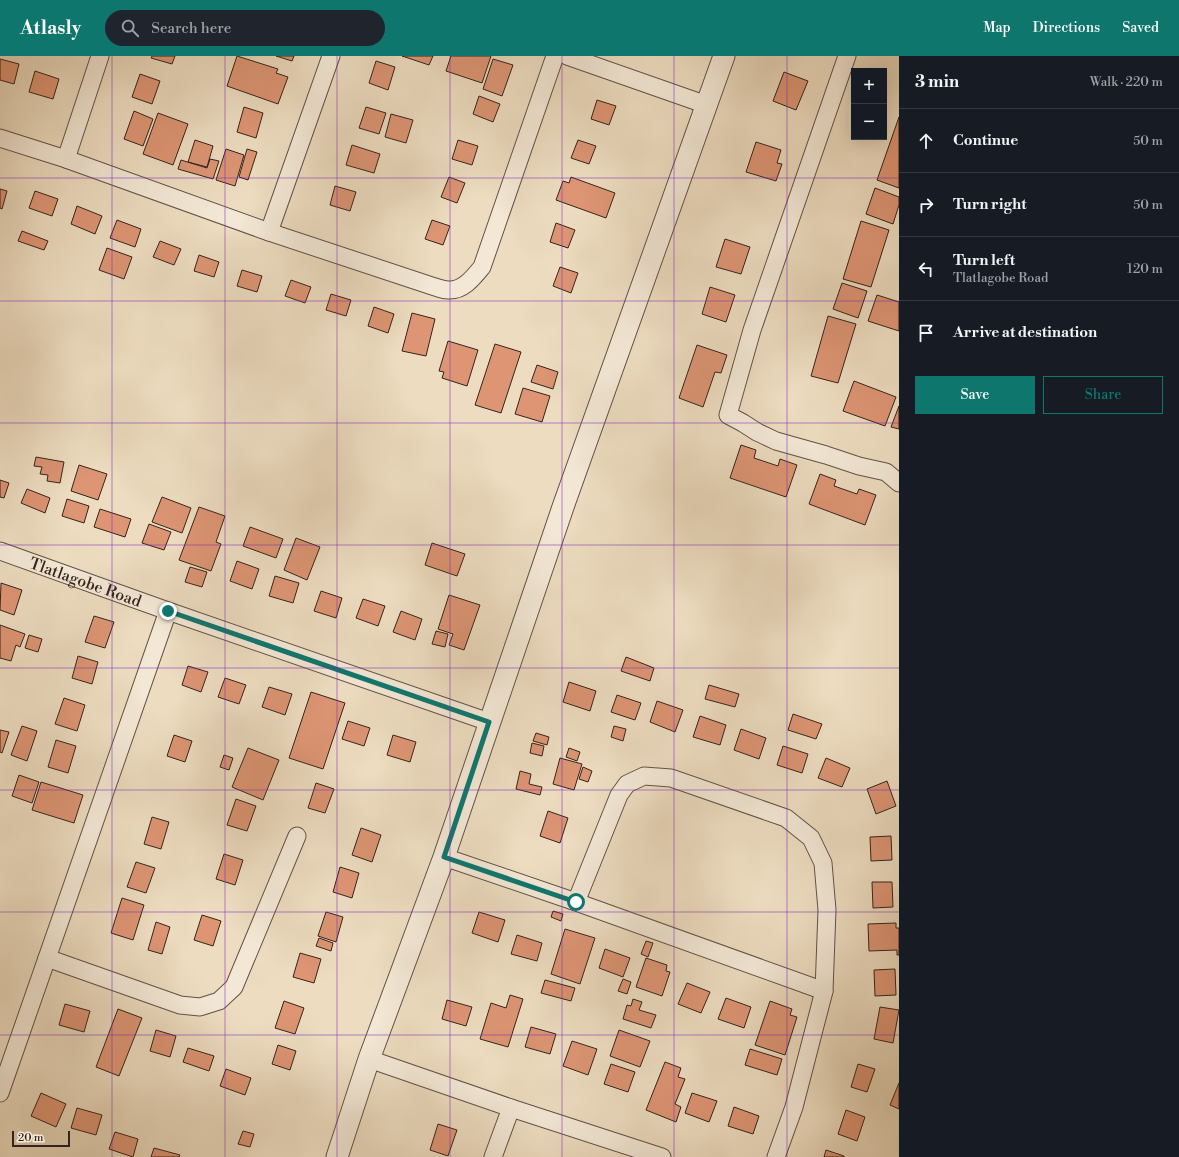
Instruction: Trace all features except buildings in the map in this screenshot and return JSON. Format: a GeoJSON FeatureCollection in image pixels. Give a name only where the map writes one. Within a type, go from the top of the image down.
{"type":"FeatureCollection","features":[{"type":"Feature","properties":{"kind":"street"},"geometry":{"type":"LineString","coordinates":[[66,159],[100,56]]}},
{"type":"Feature","properties":{"kind":"street"},"geometry":{"type":"LineString","coordinates":[[268,232],[331,56]]}},
{"type":"Feature","properties":{"kind":"street"},"geometry":{"type":"LineString","coordinates":[[0,138],[66,159],[268,232],[448,290],[459,288],[472,281],[482,267],[555,56]]}},
{"type":"Feature","properties":{"kind":"street"},"geometry":{"type":"LineString","coordinates":[[567,56],[707,105]]}},
{"type":"Feature","properties":{"kind":"street"},"geometry":{"type":"LineString","coordinates":[[337,1157],[370,1059],[444,857],[563,507],[724,56]]}},
{"type":"Feature","properties":{"kind":"street"},"geometry":{"type":"LineString","coordinates":[[847,56],[752,330],[728,415],[776,441],[859,466],[886,472],[899,483]]}},
{"type":"Feature","properties":{"kind":"street","name":"Tlatlagobe Road"},"geometry":{"type":"LineString","coordinates":[[0,550],[168,611],[489,722]]}},
{"type":"Feature","properties":{"kind":"street"},"geometry":{"type":"LineString","coordinates":[[0,1093],[168,611]]}},
{"type":"Feature","properties":{"kind":"street"},"geometry":{"type":"LineString","coordinates":[[576,902],[619,795],[627,784],[644,776],[671,778],[786,818],[811,838],[823,863],[827,910],[824,991],[794,1107],[776,1157]]}},
{"type":"Feature","properties":{"kind":"street"},"geometry":{"type":"LineString","coordinates":[[47,958],[180,1006],[200,1007],[219,1000],[234,987],[297,836]]}},
{"type":"Feature","properties":{"kind":"street"},"geometry":{"type":"LineString","coordinates":[[444,857],[576,902],[824,991]]}},
{"type":"Feature","properties":{"kind":"street"},"geometry":{"type":"LineString","coordinates":[[370,1059],[511,1108],[662,1157]]}},
{"type":"Feature","properties":{"kind":"street"},"geometry":{"type":"LineString","coordinates":[[493,1157],[511,1108]]}},
{"type":"Feature","properties":{"kind":"route"},"geometry":{"type":"LineString","coordinates":[[168,611],[489,722],[444,857],[576,902]]}}]}
